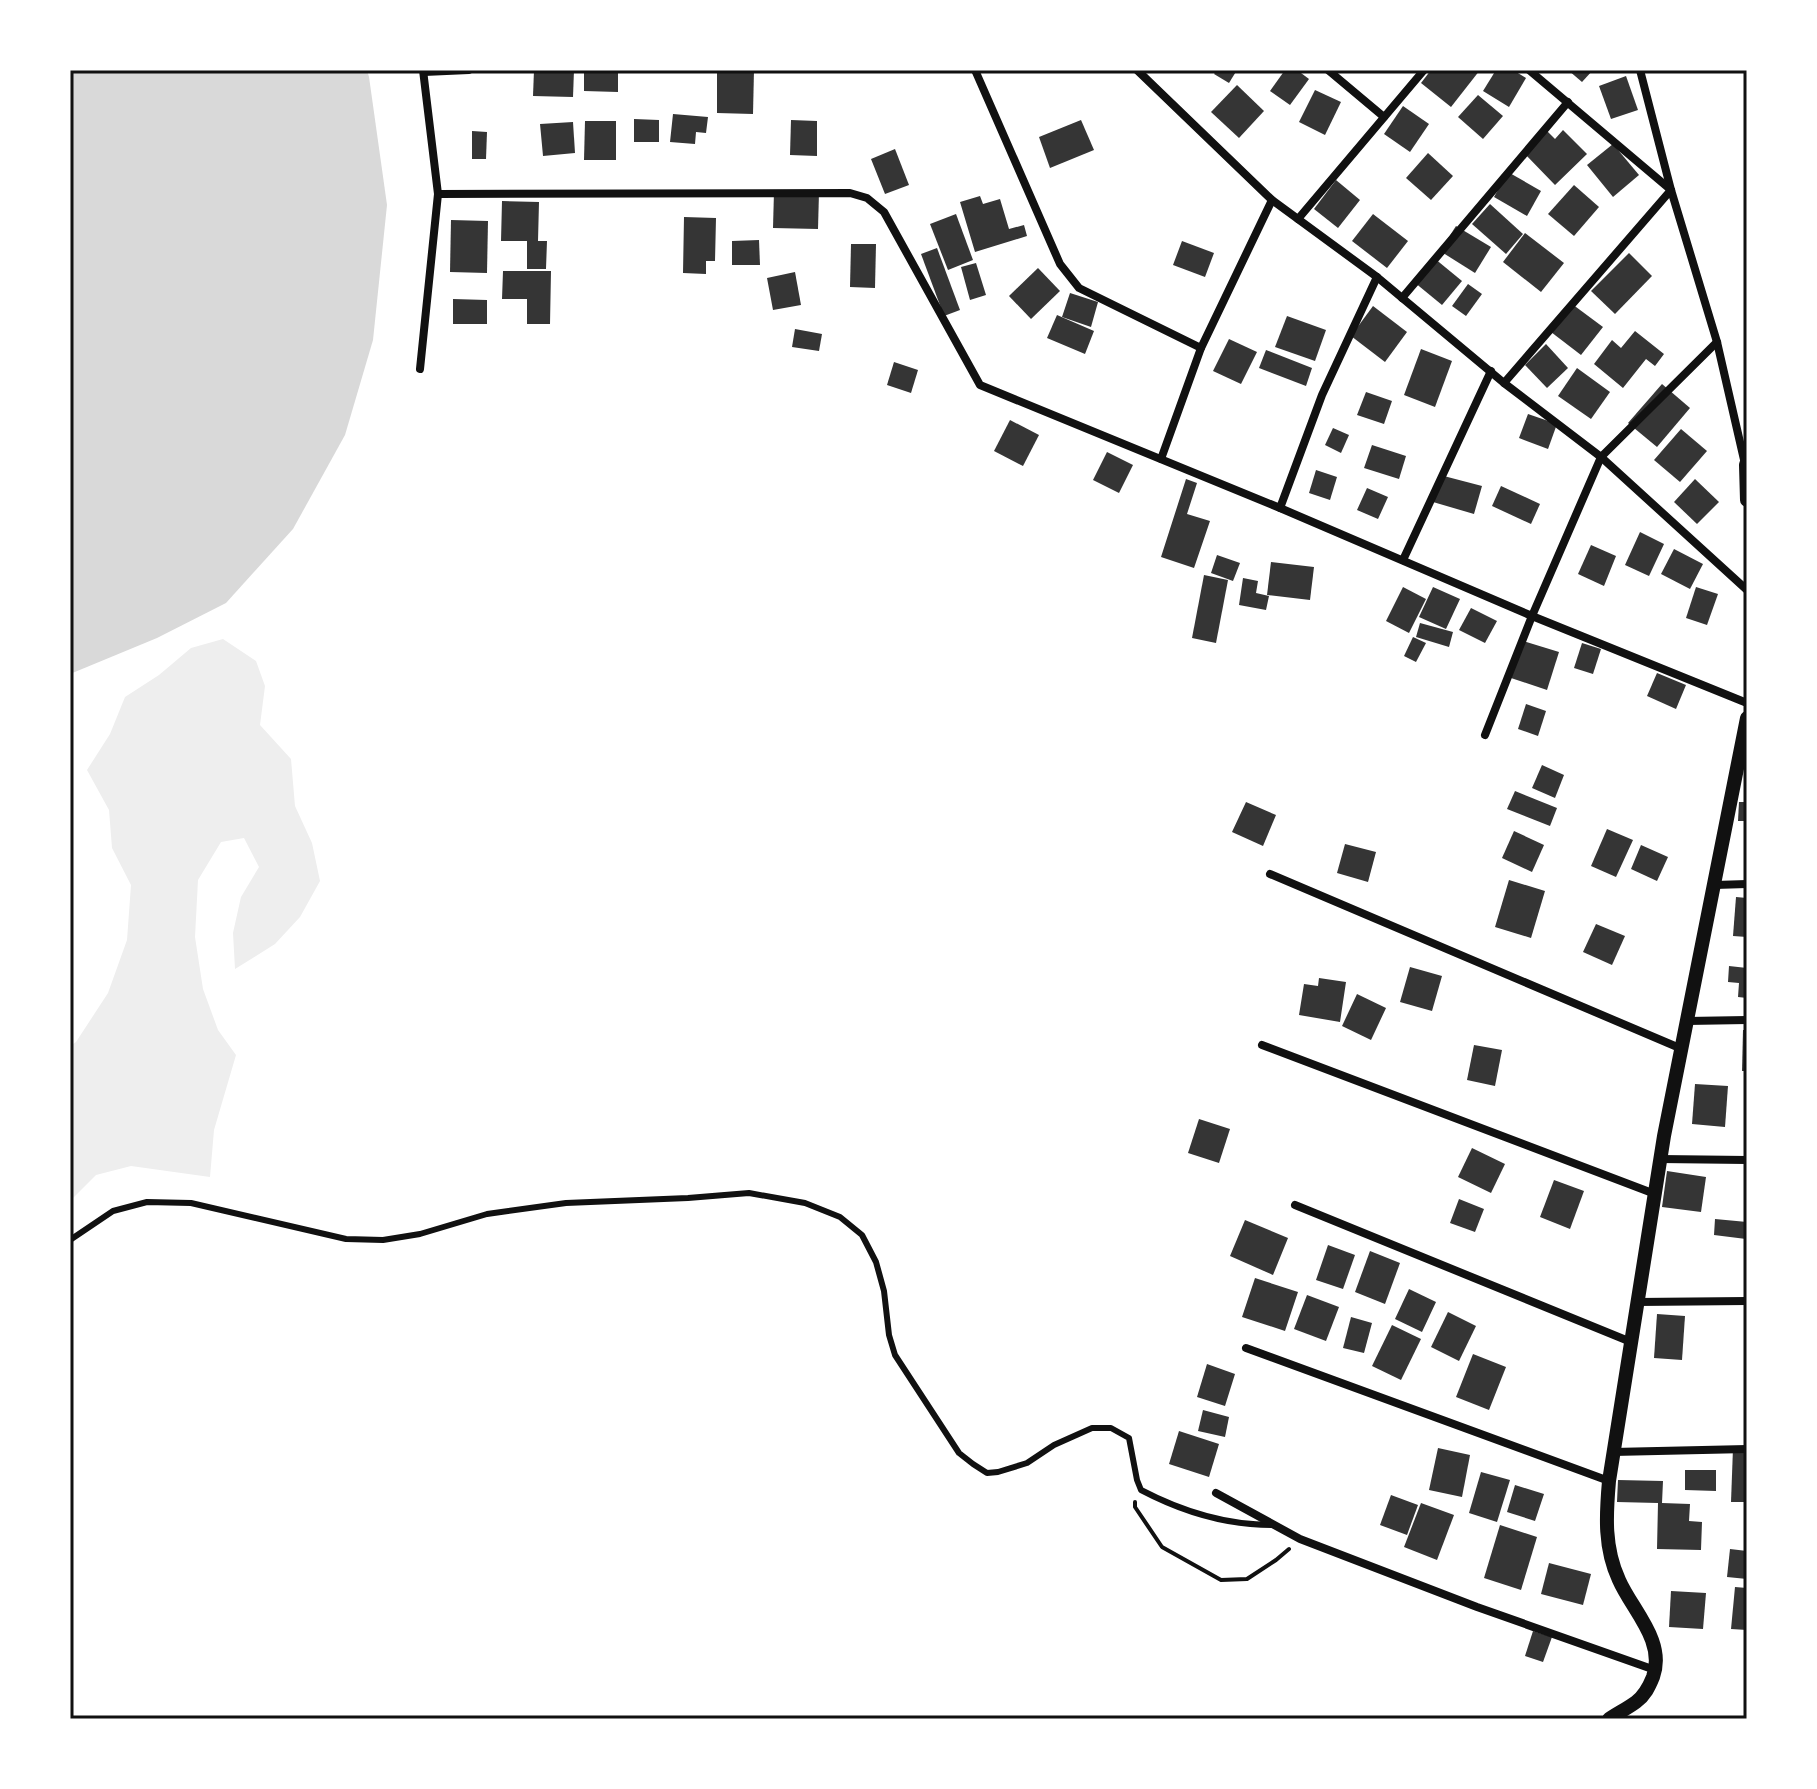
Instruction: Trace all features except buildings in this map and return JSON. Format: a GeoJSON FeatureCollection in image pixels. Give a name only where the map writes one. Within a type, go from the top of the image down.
{"type":"FeatureCollection","features":[{"type":"Feature","properties":{"kind":"street"},"geometry":{"type":"LineString","coordinates":[[420,369],[438,194],[423,71],[469,70]]}},
{"type":"Feature","properties":{"kind":"street"},"geometry":{"type":"LineString","coordinates":[[975,70],[1060,264],[1079,288],[1201,348]]}},
{"type":"Feature","properties":{"kind":"street"},"geometry":{"type":"LineString","coordinates":[[1137,70],[1272,200],[1377,277],[1504,383],[1601,457],[1747,590]]}},
{"type":"Feature","properties":{"kind":"street"},"geometry":{"type":"LineString","coordinates":[[1328,70],[1384,117]]}},
{"type":"Feature","properties":{"kind":"street"},"geometry":{"type":"LineString","coordinates":[[1298,219],[1424,70]]}},
{"type":"Feature","properties":{"kind":"street"},"geometry":{"type":"LineString","coordinates":[[1529,70],[1671,190]]}},
{"type":"Feature","properties":{"kind":"street"},"geometry":{"type":"LineString","coordinates":[[1640,70],[1671,190],[1717,342],[1746,463],[1747,500]]}},
{"type":"Feature","properties":{"kind":"street"},"geometry":{"type":"LineString","coordinates":[[1402,298],[1568,102]]}},
{"type":"Feature","properties":{"kind":"street"},"geometry":{"type":"LineString","coordinates":[[1504,383],[1671,190]]}},
{"type":"Feature","properties":{"kind":"street"},"geometry":{"type":"LineString","coordinates":[[438,194],[850,193],[867,198],[884,212],[980,385],[1747,703]]}},
{"type":"Feature","properties":{"kind":"street"},"geometry":{"type":"LineString","coordinates":[[1161,459],[1201,348],[1272,200]]}},
{"type":"Feature","properties":{"kind":"street"},"geometry":{"type":"LineString","coordinates":[[1280,508],[1322,395],[1377,277]]}},
{"type":"Feature","properties":{"kind":"street"},"geometry":{"type":"LineString","coordinates":[[1485,735],[1532,616],[1601,457],[1717,342]]}},
{"type":"Feature","properties":{"kind":"street"},"geometry":{"type":"LineString","coordinates":[[1403,560],[1491,371]]}},
{"type":"Feature","properties":{"kind":"street"},"geometry":{"type":"LineString","coordinates":[[1609,1719],[1636,1702],[1648,1689],[1655,1670],[1653,1640],[1619,1579],[1609,1551],[1606,1521],[1609,1481],[1660,1159],[1747,718]]}},
{"type":"Feature","properties":{"kind":"street"},"geometry":{"type":"LineString","coordinates":[[1270,874],[1682,1049]]}},
{"type":"Feature","properties":{"kind":"street"},"geometry":{"type":"LineString","coordinates":[[1715,885],[1747,884]]}},
{"type":"Feature","properties":{"kind":"street"},"geometry":{"type":"LineString","coordinates":[[1687,1021],[1747,1020]]}},
{"type":"Feature","properties":{"kind":"street"},"geometry":{"type":"LineString","coordinates":[[1262,1045],[1655,1194]]}},
{"type":"Feature","properties":{"kind":"street"},"geometry":{"type":"LineString","coordinates":[[1660,1159],[1747,1160]]}},
{"type":"Feature","properties":{"kind":"street"},"geometry":{"type":"LineString","coordinates":[[1295,1205],[1631,1342]]}},
{"type":"Feature","properties":{"kind":"street"},"geometry":{"type":"LineString","coordinates":[[1637,1302],[1747,1301]]}},
{"type":"Feature","properties":{"kind":"street"},"geometry":{"type":"LineString","coordinates":[[1246,1348],[1609,1481]]}},
{"type":"Feature","properties":{"kind":"street"},"geometry":{"type":"LineString","coordinates":[[1613,1452],[1747,1449]]}},
{"type":"Feature","properties":{"kind":"street"},"geometry":{"type":"LineString","coordinates":[[1216,1493],[1300,1539],[1477,1607],[1655,1670]]}},
{"type":"Feature","properties":{"kind":"lane"},"geometry":{"type":"LineString","coordinates":[[70,1240],[113,1211],[147,1202],[191,1203],[346,1239],[370,1240],[420,1234],[487,1214],[566,1203],[749,1193],[805,1203],[840,1217],[862,1235],[876,1262],[884,1291],[889,1335],[895,1355],[959,1453],[973,1464],[987,1473],[998,1472],[1027,1463],[1054,1445],[1092,1428],[1111,1428],[1129,1438],[1141,1490],[1193,1512],[1251,1525],[1273,1525]]}},
{"type":"Feature","properties":{"kind":"path"},"geometry":{"type":"LineString","coordinates":[[1137,1480],[1135,1507],[1162,1547],[1221,1580],[1247,1579],[1300,1539]]}},
{"type":"Feature","properties":{"kind":"shaded area"},"geometry":{"type":"Polygon","coordinates":[[[70,70],[367,70],[387,205],[373,340],[345,435],[293,529],[226,603],[157,638],[70,674],[70,70]]]}},
{"type":"Feature","properties":{"kind":"shaded area"},"geometry":{"type":"Polygon","coordinates":[[[223,639],[256,661],[265,686],[260,725],[291,759],[295,806],[312,843],[320,881],[300,917],[275,944],[235,969],[233,933],[241,897],[259,867],[244,838],[221,842],[198,880],[195,937],[203,989],[218,1030],[236,1055],[214,1130],[210,1177],[131,1166],[96,1175],[70,1201],[70,1046],[76,1042],[108,993],[127,940],[131,885],[112,848],[109,810],[87,770],[110,734],[125,697],[159,675],[191,648],[223,639]]]}}]}
